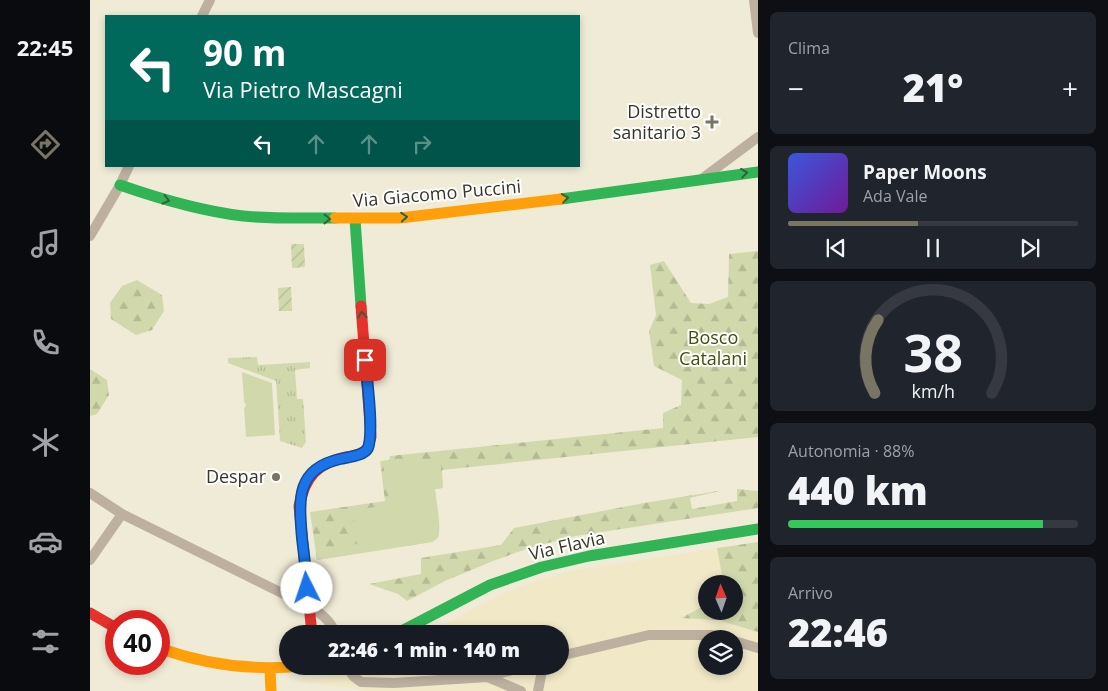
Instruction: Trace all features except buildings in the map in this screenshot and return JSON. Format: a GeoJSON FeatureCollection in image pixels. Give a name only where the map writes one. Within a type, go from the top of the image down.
{"type":"FeatureCollection","features":[{"type":"Feature","properties":{"kind":"street"},"geometry":{"type":"LineString","coordinates":[[202,15],[210,0]]}},
{"type":"Feature","properties":{"kind":"street"},"geometry":{"type":"LineString","coordinates":[[754,0],[758,33]]}},
{"type":"Feature","properties":{"kind":"street"},"geometry":{"type":"LineString","coordinates":[[703,178],[758,137]]}},
{"type":"Feature","properties":{"kind":"street"},"geometry":{"type":"LineString","coordinates":[[90,236],[129,167]]}},
{"type":"Feature","properties":{"kind":"street","name":"Via Giacomo Puccini"},"geometry":{"type":"LineString","coordinates":[[120,185],[154,197],[190,206],[244,216],[355,219],[400,218],[758,172]]}},
{"type":"Feature","properties":{"kind":"street"},"geometry":{"type":"LineString","coordinates":[[311,625],[299,506],[302,490],[308,478],[318,468],[333,460],[367,450],[371,437],[355,219]]}},
{"type":"Feature","properties":{"kind":"street"},"geometry":{"type":"LineString","coordinates":[[90,493],[122,514],[308,606],[321,614],[331,625]]}},
{"type":"Feature","properties":{"kind":"street"},"geometry":{"type":"LineString","coordinates":[[90,560],[122,514]]}},
{"type":"Feature","properties":{"kind":"street","name":"Via Flavia"},"geometry":{"type":"LineString","coordinates":[[414,625],[490,586],[542,567],[589,556],[758,528]]}},
{"type":"Feature","properties":{"kind":"street"},"geometry":{"type":"LineString","coordinates":[[90,613],[105,622]]}},
{"type":"Feature","properties":{"kind":"street"},"geometry":{"type":"LineString","coordinates":[[569,653],[649,635],[698,635]]}},
{"type":"Feature","properties":{"kind":"street"},"geometry":{"type":"LineString","coordinates":[[743,644],[758,648]]}},
{"type":"Feature","properties":{"kind":"street"},"geometry":{"type":"LineString","coordinates":[[170,652],[219,666],[270,670],[279,669]]}},
{"type":"Feature","properties":{"kind":"street"},"geometry":{"type":"LineString","coordinates":[[270,670],[271,691]]}},
{"type":"Feature","properties":{"kind":"street"},"geometry":{"type":"LineString","coordinates":[[352,675],[362,682],[394,683],[487,678],[497,675]]}},
{"type":"Feature","properties":{"kind":"street"},"geometry":{"type":"LineString","coordinates":[[538,691],[541,675]]}},
{"type":"Feature","properties":{"kind":"street"},"geometry":{"type":"LineString","coordinates":[[487,678],[521,691]]}},
{"type":"Feature","properties":{"kind":"shaded area"},"geometry":{"type":"Polygon","coordinates":[[[758,542],[758,691],[368,691],[295,681],[328,675],[569,675],[569,625],[443,625],[496,597],[527,584],[570,571],[758,542]]]}},
{"type":"Feature","properties":{"kind":"green space"},"geometry":{"type":"Polygon","coordinates":[[[291,244],[304,244],[305,267],[292,268],[291,244]]]}},
{"type":"Feature","properties":{"kind":"green space","name":"Bosco Catalani"},"geometry":{"type":"Polygon","coordinates":[[[758,251],[758,437],[442,470],[443,488],[435,489],[439,532],[438,537],[432,542],[317,560],[310,512],[385,501],[380,461],[389,460],[390,456],[663,428],[663,413],[681,405],[682,380],[654,366],[649,331],[656,315],[650,265],[664,261],[691,303],[709,304],[728,297],[729,254],[758,251]]]}},
{"type":"Feature","properties":{"kind":"green space"},"geometry":{"type":"Polygon","coordinates":[[[137,280],[162,295],[164,311],[152,330],[136,335],[111,319],[110,303],[122,286],[137,280]]]}},
{"type":"Feature","properties":{"kind":"green space"},"geometry":{"type":"Polygon","coordinates":[[[291,287],[292,311],[279,311],[278,288],[291,287]]]}},
{"type":"Feature","properties":{"kind":"green space"},"geometry":{"type":"Polygon","coordinates":[[[257,357],[258,365],[310,362],[310,368],[295,370],[297,399],[303,399],[306,442],[302,448],[280,441],[276,381],[228,363],[228,358],[257,357]]]}},
{"type":"Feature","properties":{"kind":"green space"},"geometry":{"type":"Polygon","coordinates":[[[90,369],[107,380],[109,395],[97,414],[90,416],[90,369]]]}},
{"type":"Feature","properties":{"kind":"green space"},"geometry":{"type":"Polygon","coordinates":[[[242,372],[272,383],[275,435],[246,437],[244,408],[246,406],[242,372]]]}},
{"type":"Feature","properties":{"kind":"green space"},"geometry":{"type":"Polygon","coordinates":[[[440,458],[443,488],[435,489],[439,533],[435,540],[317,560],[316,551],[357,544],[353,510],[390,505],[383,464],[440,458]]]}},
{"type":"Feature","properties":{"kind":"green space"},"geometry":{"type":"Polygon","coordinates":[[[737,489],[758,491],[758,508],[576,536],[532,547],[445,581],[407,601],[398,594],[369,584],[421,574],[421,558],[501,545],[514,528],[724,490],[690,498],[692,509],[737,501],[737,489]]]}},
{"type":"Feature","properties":{"kind":"green space"},"geometry":{"type":"Polygon","coordinates":[[[758,542],[758,632],[718,620],[743,620],[743,575],[722,575],[717,548],[758,542]]]}},
{"type":"Feature","properties":{"kind":"green space"},"geometry":{"type":"Polygon","coordinates":[[[698,609],[698,619],[681,618],[698,609]]]}},
{"type":"Feature","properties":{"kind":"traffic: fast"},"geometry":{"type":"LineString","coordinates":[[561,199],[758,172]]}},
{"type":"Feature","properties":{"kind":"traffic: fast"},"geometry":{"type":"LineString","coordinates":[[120,185],[181,204],[227,214],[266,218],[335,218]]}},
{"type":"Feature","properties":{"kind":"traffic: fast"},"geometry":{"type":"LineString","coordinates":[[355,219],[361,306]]}},
{"type":"Feature","properties":{"kind":"traffic: fast"},"geometry":{"type":"LineString","coordinates":[[413,625],[490,585],[542,567],[589,556],[758,529]]}},
{"type":"Feature","properties":{"kind":"traffic: slow"},"geometry":{"type":"LineString","coordinates":[[335,218],[400,218],[561,199]]}},
{"type":"Feature","properties":{"kind":"traffic: slow"},"geometry":{"type":"LineString","coordinates":[[170,652],[194,659],[229,665],[279,667]]}},
{"type":"Feature","properties":{"kind":"traffic: slow"},"geometry":{"type":"LineString","coordinates":[[270,670],[271,691]]}},
{"type":"Feature","properties":{"kind":"traffic: jam"},"geometry":{"type":"LineString","coordinates":[[311,625],[299,506],[309,479],[320,467],[327,463],[361,453],[369,445],[371,437],[361,306]]}},
{"type":"Feature","properties":{"kind":"traffic: jam"},"geometry":{"type":"LineString","coordinates":[[90,613],[105,622]]}},
{"type":"Feature","properties":{"kind":"place","name":"Distretto sanitario 3"},"geometry":{"type":"Point","coordinates":[712,122]}},
{"type":"Feature","properties":{"kind":"place","name":"Despar"},"geometry":{"type":"Point","coordinates":[276,477]}},
{"type":"Feature","properties":{"kind":"route"},"geometry":{"type":"LineString","coordinates":[[307,588],[299,506],[302,490],[308,478],[318,468],[333,460],[367,450],[371,437],[365,360]]}}]}
